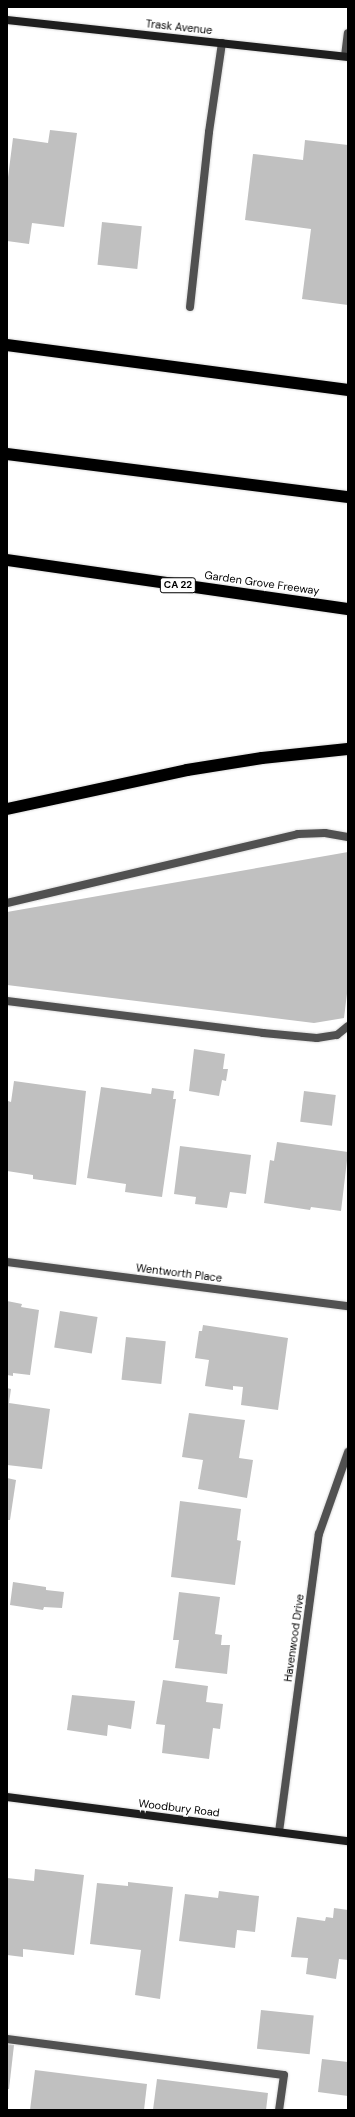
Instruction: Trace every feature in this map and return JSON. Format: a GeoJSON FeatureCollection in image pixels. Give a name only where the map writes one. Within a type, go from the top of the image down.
{"type":"FeatureCollection","features":[{"type":"Feature","properties":{"kind":"highway"},"geometry":{"type":"LineString","coordinates":[[7,345],[348,390]]}},
{"type":"Feature","properties":{"kind":"highway"},"geometry":{"type":"LineString","coordinates":[[7,454],[348,497]]}},
{"type":"Feature","properties":{"kind":"highway","name":"Garden Grove Freeway"},"geometry":{"type":"LineString","coordinates":[[7,560],[348,609]]}},
{"type":"Feature","properties":{"kind":"highway"},"geometry":{"type":"LineString","coordinates":[[7,809],[187,770],[255,759],[348,749]]}},
{"type":"Feature","properties":{"kind":"street","name":"Trask Avenue"},"geometry":{"type":"LineString","coordinates":[[7,20],[347,56]]}},
{"type":"Feature","properties":{"kind":"street"},"geometry":{"type":"LineString","coordinates":[[347,56],[348,33]]}},
{"type":"Feature","properties":{"kind":"street"},"geometry":{"type":"LineString","coordinates":[[190,308],[209,132],[222,43]]}},
{"type":"Feature","properties":{"kind":"street"},"geometry":{"type":"LineString","coordinates":[[7,903],[298,834],[325,833],[348,837]]}},
{"type":"Feature","properties":{"kind":"street"},"geometry":{"type":"LineString","coordinates":[[7,1001],[263,1033],[317,1038],[337,1035],[348,1026]]}},
{"type":"Feature","properties":{"kind":"street","name":"Wentworth Place"},"geometry":{"type":"LineString","coordinates":[[7,1262],[348,1306]]}},
{"type":"Feature","properties":{"kind":"street","name":"Havenwood Drive"},"geometry":{"type":"LineString","coordinates":[[279,1832],[319,1534],[348,1452]]}},
{"type":"Feature","properties":{"kind":"street","name":"Woodbury Road"},"geometry":{"type":"LineString","coordinates":[[7,1797],[348,1841]]}},
{"type":"Feature","properties":{"kind":"street"},"geometry":{"type":"LineString","coordinates":[[7,2039],[284,2075],[279,2110]]}},
{"type":"Feature","properties":{"kind":"building"},"geometry":{"type":"Polygon","coordinates":[[[50,130],[77,133],[64,227],[32,223],[29,244],[7,241],[7,185],[13,138],[48,143],[50,130]]]}},
{"type":"Feature","properties":{"kind":"building"},"geometry":{"type":"Polygon","coordinates":[[[305,140],[348,145],[348,305],[302,299],[311,229],[245,220],[253,154],[303,160],[305,140]]]}},
{"type":"Feature","properties":{"kind":"building"},"geometry":{"type":"Polygon","coordinates":[[[102,222],[142,226],[137,269],[98,265],[102,222]]]}},
{"type":"Feature","properties":{"kind":"building"},"geometry":{"type":"Polygon","coordinates":[[[348,852],[348,985],[344,1018],[314,1023],[7,985],[7,912],[348,852]]]}},
{"type":"Feature","properties":{"kind":"building"},"geometry":{"type":"Polygon","coordinates":[[[194,1049],[225,1054],[223,1069],[228,1069],[226,1081],[222,1080],[219,1096],[189,1091],[194,1049]]]}},
{"type":"Feature","properties":{"kind":"building"},"geometry":{"type":"Polygon","coordinates":[[[14,1081],[86,1091],[76,1185],[33,1179],[33,1175],[7,1171],[7,1109],[8,1101],[11,1102],[14,1081]]]}},
{"type":"Feature","properties":{"kind":"building"},"geometry":{"type":"Polygon","coordinates":[[[101,1087],[151,1094],[152,1088],[174,1091],[173,1099],[176,1099],[162,1197],[125,1192],[126,1184],[87,1178],[101,1087]]]}},
{"type":"Feature","properties":{"kind":"building"},"geometry":{"type":"Polygon","coordinates":[[[304,1091],[336,1095],[332,1126],[300,1122],[304,1091]]]}},
{"type":"Feature","properties":{"kind":"building"},"geometry":{"type":"Polygon","coordinates":[[[277,1142],[348,1152],[341,1211],[311,1207],[310,1210],[264,1203],[270,1160],[274,1161],[277,1142]]]}},
{"type":"Feature","properties":{"kind":"building"},"geometry":{"type":"Polygon","coordinates":[[[180,1146],[251,1155],[246,1194],[230,1192],[227,1208],[195,1204],[196,1197],[174,1194],[180,1146]]]}},
{"type":"Feature","properties":{"kind":"building"},"geometry":{"type":"Polygon","coordinates":[[[7,1301],[22,1304],[21,1307],[39,1310],[30,1375],[13,1373],[13,1376],[7,1375],[7,1301]]]}},
{"type":"Feature","properties":{"kind":"building"},"geometry":{"type":"Polygon","coordinates":[[[60,1311],[98,1317],[92,1353],[54,1348],[60,1311]]]}},
{"type":"Feature","properties":{"kind":"building"},"geometry":{"type":"Polygon","coordinates":[[[203,1325],[288,1338],[278,1410],[241,1405],[243,1387],[233,1386],[233,1390],[205,1386],[209,1360],[195,1358],[199,1331],[202,1331],[203,1325]]]}},
{"type":"Feature","properties":{"kind":"building"},"geometry":{"type":"Polygon","coordinates":[[[126,1337],[166,1341],[161,1384],[122,1380],[126,1337]]]}},
{"type":"Feature","properties":{"kind":"building"},"geometry":{"type":"Polygon","coordinates":[[[7,1388],[11,1389],[9,1403],[50,1409],[42,1469],[7,1465],[7,1388]]]}},
{"type":"Feature","properties":{"kind":"building"},"geometry":{"type":"Polygon","coordinates":[[[189,1413],[245,1420],[239,1458],[253,1460],[247,1498],[198,1489],[203,1460],[182,1457],[189,1413]]]}},
{"type":"Feature","properties":{"kind":"building"},"geometry":{"type":"Polygon","coordinates":[[[7,1478],[16,1480],[10,1520],[7,1520],[7,1478]]]}},
{"type":"Feature","properties":{"kind":"building"},"geometry":{"type":"Polygon","coordinates":[[[180,1501],[241,1509],[237,1540],[241,1541],[235,1585],[171,1577],[180,1501]]]}},
{"type":"Feature","properties":{"kind":"building"},"geometry":{"type":"Polygon","coordinates":[[[13,1582],[46,1587],[46,1590],[64,1592],[62,1608],[44,1607],[43,1610],[10,1605],[13,1582]]]}},
{"type":"Feature","properties":{"kind":"building"},"geometry":{"type":"Polygon","coordinates":[[[179,1592],[220,1597],[215,1634],[222,1635],[221,1645],[230,1645],[227,1674],[175,1668],[179,1640],[173,1640],[179,1592]]]}},
{"type":"Feature","properties":{"kind":"building"},"geometry":{"type":"Polygon","coordinates":[[[163,1680],[208,1686],[206,1702],[223,1704],[220,1729],[213,1728],[209,1759],[162,1753],[165,1725],[156,1724],[163,1680]]]}},
{"type":"Feature","properties":{"kind":"building"},"geometry":{"type":"Polygon","coordinates":[[[72,1695],[135,1701],[131,1729],[108,1725],[107,1736],[67,1730],[72,1695]]]}},
{"type":"Feature","properties":{"kind":"building"},"geometry":{"type":"Polygon","coordinates":[[[35,1869],[84,1875],[74,1955],[23,1949],[23,1957],[7,1955],[7,1878],[34,1881],[35,1869]]]}},
{"type":"Feature","properties":{"kind":"building"},"geometry":{"type":"Polygon","coordinates":[[[128,1882],[173,1887],[160,1999],[135,1995],[141,1950],[90,1944],[97,1883],[128,1886],[128,1882]]]}},
{"type":"Feature","properties":{"kind":"building"},"geometry":{"type":"Polygon","coordinates":[[[219,1891],[259,1896],[255,1932],[237,1930],[235,1948],[179,1941],[185,1894],[218,1898],[219,1891]]]}},
{"type":"Feature","properties":{"kind":"building"},"geometry":{"type":"Polygon","coordinates":[[[334,1908],[348,1910],[348,1960],[339,1959],[336,1979],[306,1974],[308,1958],[291,1957],[297,1917],[325,1921],[326,1917],[333,1918],[334,1908]]]}},
{"type":"Feature","properties":{"kind":"building"},"geometry":{"type":"Polygon","coordinates":[[[261,2010],[314,2016],[310,2054],[257,2049],[261,2010]]]}},
{"type":"Feature","properties":{"kind":"building"},"geometry":{"type":"Polygon","coordinates":[[[7,2044],[14,2045],[9,2089],[7,2089],[7,2044]]]}},
{"type":"Feature","properties":{"kind":"building"},"geometry":{"type":"Polygon","coordinates":[[[322,2059],[348,2062],[348,2096],[318,2092],[322,2059]]]}},
{"type":"Feature","properties":{"kind":"building"},"geometry":{"type":"Polygon","coordinates":[[[35,2070],[147,2084],[144,2110],[30,2110],[35,2070]]]}},
{"type":"Feature","properties":{"kind":"building"},"geometry":{"type":"Polygon","coordinates":[[[157,2079],[268,2093],[266,2110],[153,2110],[157,2079]]]}}]}
